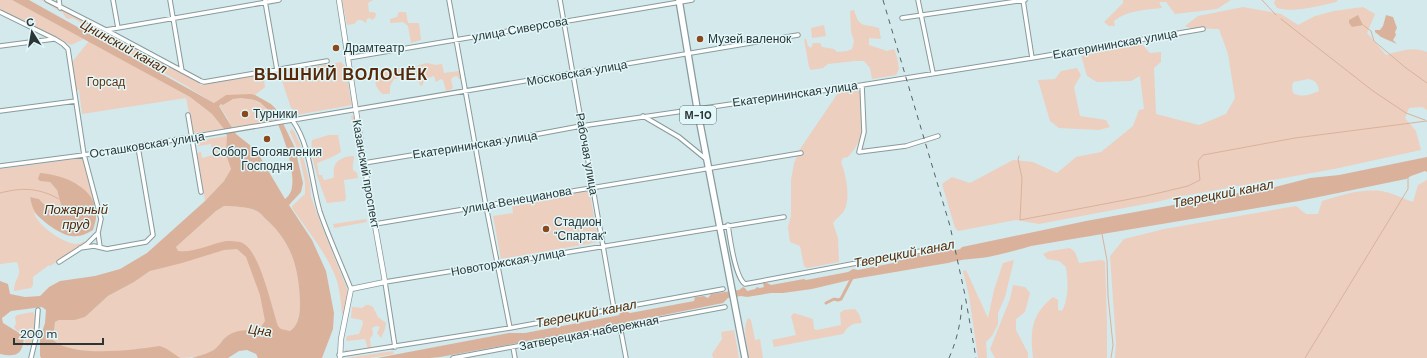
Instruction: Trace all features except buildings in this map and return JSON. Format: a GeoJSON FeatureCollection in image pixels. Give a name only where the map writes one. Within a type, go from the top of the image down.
{"type":"FeatureCollection","features":[{"type":"Feature","properties":{"kind":"highway","name":"М-10"},"geometry":{"type":"LineString","coordinates":[[679,1],[706,159],[745,358]]}},
{"type":"Feature","properties":{"kind":"main road","name":"Казанский проспект"},"geometry":{"type":"LineString","coordinates":[[338,0],[355,110],[385,282]]}},
{"type":"Feature","properties":{"kind":"main road","name":"Новоторжская улица"},"geometry":{"type":"LineString","coordinates":[[351,289],[385,282]]}},
{"type":"Feature","properties":{"kind":"main road"},"geometry":{"type":"LineString","coordinates":[[339,357],[351,289]]}},
{"type":"Feature","properties":{"kind":"street"},"geometry":{"type":"LineString","coordinates":[[46,0],[204,82],[327,61]]}},
{"type":"Feature","properties":{"kind":"street"},"geometry":{"type":"LineString","coordinates":[[59,0],[60,8]]}},
{"type":"Feature","properties":{"kind":"street"},"geometry":{"type":"LineString","coordinates":[[113,0],[118,28]]}},
{"type":"Feature","properties":{"kind":"street"},"geometry":{"type":"LineString","coordinates":[[170,0],[182,71]]}},
{"type":"Feature","properties":{"kind":"street"},"geometry":{"type":"LineString","coordinates":[[106,30],[173,19],[265,1],[279,0]]}},
{"type":"Feature","properties":{"kind":"street"},"geometry":{"type":"LineString","coordinates":[[449,0],[486,206],[510,328]]}},
{"type":"Feature","properties":{"kind":"street","name":"Рабочая улица"},"geometry":{"type":"LineString","coordinates":[[560,0],[614,309]]}},
{"type":"Feature","properties":{"kind":"street","name":"улица Сиверсова"},"geometry":{"type":"LineString","coordinates":[[348,58],[692,0]]}},
{"type":"Feature","properties":{"kind":"street"},"geometry":{"type":"LineString","coordinates":[[918,0],[934,73]]}},
{"type":"Feature","properties":{"kind":"street"},"geometry":{"type":"LineString","coordinates":[[902,18],[920,14],[1023,0],[1032,58]]}},
{"type":"Feature","properties":{"kind":"street"},"geometry":{"type":"LineString","coordinates":[[265,1],[277,70]]}},
{"type":"Feature","properties":{"kind":"street"},"geometry":{"type":"LineString","coordinates":[[0,12],[55,39],[66,46],[69,53],[84,155],[101,219],[98,234],[100,246]]}},
{"type":"Feature","properties":{"kind":"street","name":"Екатерининская улица"},"geometry":{"type":"LineString","coordinates":[[364,163],[643,116],[1032,58],[1203,29]]}},
{"type":"Feature","properties":{"kind":"street","name":"Московская улица"},"geometry":{"type":"LineString","coordinates":[[293,121],[798,35]]}},
{"type":"Feature","properties":{"kind":"street"},"geometry":{"type":"LineString","coordinates":[[0,46],[55,39]]}},
{"type":"Feature","properties":{"kind":"street"},"geometry":{"type":"LineString","coordinates":[[862,84],[864,132],[859,152],[906,146],[938,136]]}},
{"type":"Feature","properties":{"kind":"street"},"geometry":{"type":"LineString","coordinates":[[0,111],[76,101]]}},
{"type":"Feature","properties":{"kind":"street"},"geometry":{"type":"LineString","coordinates":[[188,115],[201,192]]}},
{"type":"Feature","properties":{"kind":"street"},"geometry":{"type":"LineString","coordinates":[[643,116],[679,137],[706,159]]}},
{"type":"Feature","properties":{"kind":"street"},"geometry":{"type":"LineString","coordinates":[[293,121],[302,138],[320,211],[351,289]]}},
{"type":"Feature","properties":{"kind":"street","name":"Осташковская улица"},"geometry":{"type":"LineString","coordinates":[[0,166],[84,155],[293,121]]}},
{"type":"Feature","properties":{"kind":"street"},"geometry":{"type":"LineString","coordinates":[[80,248],[100,246],[107,249],[146,242],[154,235],[138,146]]}},
{"type":"Feature","properties":{"kind":"street","name":"улица Венецианова"},"geometry":{"type":"LineString","coordinates":[[375,224],[801,153]]}},
{"type":"Feature","properties":{"kind":"street","name":"Новоторжская улица"},"geometry":{"type":"LineString","coordinates":[[385,282],[720,226],[784,217]]}},
{"type":"Feature","properties":{"kind":"street"},"geometry":{"type":"LineString","coordinates":[[728,225],[737,268],[742,282],[745,284],[921,251]]}},
{"type":"Feature","properties":{"kind":"street"},"geometry":{"type":"LineString","coordinates":[[59,262],[87,244],[98,234]]}},
{"type":"Feature","properties":{"kind":"street","name":"Казанский проспект"},"geometry":{"type":"LineString","coordinates":[[385,282],[395,347]]}},
{"type":"Feature","properties":{"kind":"street"},"geometry":{"type":"LineString","coordinates":[[339,357],[722,290]]}},
{"type":"Feature","properties":{"kind":"street","name":"Затверецкая набережная"},"geometry":{"type":"LineString","coordinates":[[453,358],[725,307]]}},
{"type":"Feature","properties":{"kind":"street"},"geometry":{"type":"LineString","coordinates":[[31,358],[36,337],[38,310]]}},
{"type":"Feature","properties":{"kind":"street"},"geometry":{"type":"LineString","coordinates":[[620,326],[626,358]]}},
{"type":"Feature","properties":{"kind":"street"},"geometry":{"type":"LineString","coordinates":[[513,347],[515,358]]}},
{"type":"Feature","properties":{"kind":"green space"},"geometry":{"type":"Polygon","coordinates":[[[0,0],[12,0],[84,39],[71,45],[0,10],[0,0]]]}},
{"type":"Feature","properties":{"kind":"green space"},"geometry":{"type":"Polygon","coordinates":[[[41,0],[54,0],[91,20],[91,28],[86,31],[79,21],[72,18],[66,18],[63,13],[41,0]]]}},
{"type":"Feature","properties":{"kind":"green space"},"geometry":{"type":"Polygon","coordinates":[[[342,0],[373,0],[368,3],[369,12],[374,12],[376,14],[375,18],[372,20],[370,18],[367,19],[366,23],[358,20],[354,24],[347,25],[342,0]]]}},
{"type":"Feature","properties":{"kind":"green space"},"geometry":{"type":"Polygon","coordinates":[[[1123,0],[1231,0],[1217,9],[1175,14],[1166,2],[1159,2],[1162,8],[1143,10],[1119,17],[1114,21],[1115,26],[1109,26],[1104,22],[1123,3],[1123,0]]]}},
{"type":"Feature","properties":{"kind":"green space"},"geometry":{"type":"Polygon","coordinates":[[[1275,0],[1338,0],[1336,2],[1314,7],[1291,10],[1277,8],[1274,3],[1275,0]]]}},
{"type":"Feature","properties":{"kind":"green space"},"geometry":{"type":"Polygon","coordinates":[[[1243,7],[1281,14],[1298,25],[1315,16],[1334,11],[1363,7],[1375,14],[1367,33],[1386,55],[1412,49],[1427,52],[1427,110],[1422,107],[1409,108],[1405,118],[1416,131],[1421,150],[1334,169],[1177,197],[1039,224],[1016,220],[958,231],[955,228],[942,184],[952,177],[970,183],[1013,160],[1033,162],[1057,173],[1076,157],[1101,152],[1133,126],[1139,110],[1144,109],[1140,76],[1131,81],[1097,82],[1087,76],[1081,55],[1084,52],[1142,44],[1150,53],[1161,52],[1161,62],[1154,68],[1156,114],[1199,125],[1226,114],[1235,98],[1228,54],[1219,29],[1190,28],[1185,26],[1198,16],[1243,7]],[[1309,79],[1293,82],[1293,93],[1296,95],[1306,95],[1319,91],[1316,83],[1309,79]]]}},
{"type":"Feature","properties":{"kind":"green space"},"geometry":{"type":"Polygon","coordinates":[[[854,10],[860,23],[879,28],[881,39],[869,38],[869,45],[887,51],[894,49],[899,69],[896,75],[872,79],[870,68],[864,61],[828,64],[823,68],[811,70],[809,67],[804,39],[806,39],[808,46],[811,48],[813,43],[820,43],[822,47],[834,49],[837,52],[852,49],[854,41],[851,32],[850,11],[854,10]]]}},
{"type":"Feature","properties":{"kind":"green space"},"geometry":{"type":"Polygon","coordinates":[[[399,12],[406,12],[408,23],[419,23],[421,40],[411,43],[408,26],[403,22],[390,23],[390,19],[397,17],[399,12]]]}},
{"type":"Feature","properties":{"kind":"green space"},"geometry":{"type":"Polygon","coordinates":[[[824,25],[826,36],[812,38],[811,28],[824,25]]]}},
{"type":"Feature","properties":{"kind":"green space"},"geometry":{"type":"Polygon","coordinates":[[[104,32],[110,33],[198,82],[200,85],[263,74],[265,87],[255,95],[223,97],[214,103],[96,34],[104,32]]]}},
{"type":"Feature","properties":{"kind":"green space","name":"Горсад"},"geometry":{"type":"Polygon","coordinates":[[[89,41],[190,97],[212,114],[224,129],[193,133],[186,98],[82,114],[79,90],[75,90],[72,62],[89,41]]]}},
{"type":"Feature","properties":{"kind":"green space"},"geometry":{"type":"Polygon","coordinates":[[[341,62],[345,66],[352,105],[296,115],[293,114],[279,72],[341,62]]]}},
{"type":"Feature","properties":{"kind":"green space"},"geometry":{"type":"Polygon","coordinates":[[[427,63],[436,65],[442,64],[444,73],[459,71],[461,79],[457,76],[453,77],[451,80],[453,88],[446,91],[443,80],[441,79],[436,82],[434,76],[425,79],[422,86],[419,82],[412,81],[407,75],[407,72],[419,65],[427,63]]]}},
{"type":"Feature","properties":{"kind":"green space"},"geometry":{"type":"Polygon","coordinates":[[[404,68],[405,73],[403,77],[394,79],[390,86],[389,94],[382,94],[376,84],[375,79],[377,73],[404,68]]]}},
{"type":"Feature","properties":{"kind":"green space"},"geometry":{"type":"Polygon","coordinates":[[[1077,68],[1081,75],[1074,87],[1080,116],[1106,120],[1110,127],[1099,130],[1059,128],[1050,121],[1038,80],[1055,79],[1061,71],[1077,68]]]}},
{"type":"Feature","properties":{"kind":"green space"},"geometry":{"type":"Polygon","coordinates":[[[854,88],[860,91],[862,127],[857,146],[848,157],[843,158],[841,162],[845,173],[847,200],[844,211],[833,223],[838,238],[839,262],[807,268],[804,266],[800,246],[790,242],[788,227],[791,216],[791,180],[794,163],[800,149],[840,90],[854,88]]]}},
{"type":"Feature","properties":{"kind":"green space"},"geometry":{"type":"Polygon","coordinates":[[[236,98],[254,100],[260,103],[273,114],[275,120],[232,128],[219,105],[224,105],[236,98]]]}},
{"type":"Feature","properties":{"kind":"green space"},"geometry":{"type":"Polygon","coordinates":[[[351,116],[354,116],[360,147],[357,147],[351,116]]]}},
{"type":"Feature","properties":{"kind":"green space"},"geometry":{"type":"Polygon","coordinates":[[[291,129],[294,131],[300,144],[310,184],[311,197],[348,291],[344,315],[342,315],[341,301],[336,278],[332,268],[322,250],[292,208],[292,206],[305,194],[305,182],[298,150],[290,132],[291,129]]]}},
{"type":"Feature","properties":{"kind":"green space"},"geometry":{"type":"Polygon","coordinates":[[[329,135],[338,135],[341,152],[317,163],[319,175],[322,175],[323,179],[325,180],[333,178],[334,168],[337,162],[345,157],[354,156],[353,170],[357,173],[358,178],[344,180],[345,201],[327,203],[316,172],[312,155],[312,140],[329,135]]]}},
{"type":"Feature","properties":{"kind":"green space"},"geometry":{"type":"Polygon","coordinates":[[[227,136],[231,169],[224,181],[205,201],[197,153],[201,152],[202,158],[213,155],[211,144],[198,146],[197,141],[227,136]]]}},
{"type":"Feature","properties":{"kind":"green space"},"geometry":{"type":"Polygon","coordinates":[[[83,158],[94,203],[78,184],[40,181],[50,182],[57,190],[61,205],[57,212],[50,211],[39,199],[30,197],[37,214],[34,213],[40,223],[65,241],[76,244],[85,241],[86,244],[50,266],[49,265],[33,277],[33,285],[31,288],[14,291],[14,286],[19,275],[19,267],[17,262],[0,264],[0,169],[83,158]]]}},
{"type":"Feature","properties":{"kind":"green space"},"geometry":{"type":"Polygon","coordinates":[[[1427,180],[1427,358],[1115,358],[1116,342],[1110,256],[1124,239],[1164,229],[1296,206],[1306,214],[1318,214],[1322,201],[1362,191],[1370,190],[1386,192],[1413,202],[1418,185],[1427,180]]]}},
{"type":"Feature","properties":{"kind":"green space","name":"Стадион \"Спартак\""},"geometry":{"type":"Polygon","coordinates":[[[589,190],[599,242],[501,259],[493,216],[513,213],[512,205],[589,190]]]}},
{"type":"Feature","properties":{"kind":"green space"},"geometry":{"type":"Polygon","coordinates":[[[224,206],[246,208],[258,212],[277,231],[289,249],[296,269],[300,303],[297,322],[290,331],[267,329],[233,334],[223,340],[217,348],[209,353],[183,358],[179,358],[167,349],[96,353],[72,351],[65,349],[53,340],[55,322],[59,320],[75,320],[85,317],[108,296],[134,282],[150,271],[159,268],[176,247],[216,211],[224,206]]]}},
{"type":"Feature","properties":{"kind":"green space"},"geometry":{"type":"Polygon","coordinates":[[[366,219],[367,222],[334,228],[333,224],[366,219]]]}},
{"type":"Feature","properties":{"kind":"green space"},"geometry":{"type":"Polygon","coordinates":[[[1070,248],[1075,252],[1079,263],[1100,260],[1105,261],[1107,358],[1033,358],[1032,332],[1036,317],[1040,310],[1053,297],[1058,300],[1058,310],[1062,311],[1067,295],[1066,267],[1059,261],[1047,259],[1043,254],[1050,251],[1070,248]]]}},
{"type":"Feature","properties":{"kind":"green space"},"geometry":{"type":"Polygon","coordinates":[[[1014,260],[1005,297],[998,313],[998,324],[992,336],[986,342],[987,358],[978,358],[969,296],[963,271],[966,270],[988,318],[994,290],[1003,263],[1014,260]]]}},
{"type":"Feature","properties":{"kind":"green space"},"geometry":{"type":"Polygon","coordinates":[[[1013,285],[1025,287],[1030,293],[1025,312],[1016,319],[1016,330],[1028,353],[1028,358],[995,358],[990,349],[1010,299],[1013,285]]]}},
{"type":"Feature","properties":{"kind":"green space"},"geometry":{"type":"Polygon","coordinates":[[[366,305],[373,307],[378,317],[386,323],[385,329],[381,338],[377,333],[380,327],[376,326],[372,328],[373,334],[370,338],[371,349],[345,353],[347,349],[349,352],[368,349],[365,339],[347,341],[346,339],[347,336],[359,334],[363,324],[362,320],[351,318],[352,307],[362,308],[366,305]]]}},
{"type":"Feature","properties":{"kind":"green space"},"geometry":{"type":"Polygon","coordinates":[[[855,309],[859,314],[862,323],[851,326],[843,334],[774,347],[772,340],[796,335],[791,316],[794,313],[813,319],[814,329],[817,330],[841,325],[840,313],[844,310],[855,309]]]}},
{"type":"Feature","properties":{"kind":"green space"},"geometry":{"type":"Polygon","coordinates":[[[33,312],[36,320],[36,330],[31,343],[29,346],[26,346],[23,334],[14,327],[16,324],[15,317],[17,315],[33,312]]]}},
{"type":"Feature","properties":{"kind":"green space"},"geometry":{"type":"Polygon","coordinates":[[[748,318],[751,320],[755,340],[760,339],[763,358],[749,358],[745,332],[748,318]]]}},
{"type":"Feature","properties":{"kind":"green space"},"geometry":{"type":"Polygon","coordinates":[[[734,330],[739,358],[713,358],[712,354],[722,339],[721,332],[734,330]]]}},
{"type":"Feature","properties":{"kind":"green space"},"geometry":{"type":"Polygon","coordinates":[[[393,351],[394,354],[370,358],[346,358],[393,351]]]}},
{"type":"Feature","properties":{"kind":"water","name":"Цна"},"geometry":{"type":"Polygon","coordinates":[[[12,0],[29,0],[214,103],[226,95],[251,94],[271,104],[276,109],[295,148],[303,183],[301,192],[289,205],[312,240],[326,271],[334,313],[333,329],[322,358],[258,358],[256,354],[247,350],[239,351],[228,358],[192,358],[212,351],[230,334],[242,330],[259,330],[265,321],[260,295],[246,257],[237,249],[224,250],[150,271],[134,282],[108,296],[85,317],[75,320],[59,320],[55,322],[53,340],[62,346],[88,351],[119,351],[160,346],[180,358],[41,358],[40,338],[45,323],[46,310],[42,307],[11,311],[2,318],[3,323],[24,336],[21,350],[18,353],[15,355],[0,354],[0,281],[8,284],[10,294],[25,297],[40,296],[49,287],[60,281],[95,276],[120,269],[147,253],[205,201],[224,181],[231,169],[226,154],[227,136],[224,129],[212,114],[190,97],[12,0]],[[240,98],[233,99],[219,106],[236,134],[256,150],[285,199],[291,192],[292,188],[292,170],[280,128],[271,113],[261,103],[240,98]],[[224,206],[216,211],[176,247],[178,251],[196,250],[226,241],[243,243],[250,249],[260,269],[278,326],[281,329],[290,331],[297,322],[300,303],[296,269],[289,249],[277,231],[258,212],[246,208],[224,206]]]}},
{"type":"Feature","properties":{"kind":"water"},"geometry":{"type":"Polygon","coordinates":[[[1358,15],[1363,25],[1352,27],[1349,20],[1358,15]]]}},
{"type":"Feature","properties":{"kind":"water"},"geometry":{"type":"Polygon","coordinates":[[[1386,15],[1393,17],[1397,28],[1395,32],[1396,35],[1393,40],[1397,44],[1381,37],[1375,32],[1375,30],[1380,30],[1383,26],[1386,15]]]}},
{"type":"Feature","properties":{"kind":"water"},"geometry":{"type":"Polygon","coordinates":[[[1427,157],[1427,172],[1425,171],[1406,179],[1299,201],[1031,246],[988,257],[854,279],[812,289],[728,298],[723,303],[580,332],[440,357],[377,358],[509,333],[525,333],[615,316],[619,315],[621,311],[630,313],[694,301],[695,297],[704,296],[708,298],[711,294],[739,290],[743,287],[747,291],[757,287],[764,287],[763,283],[771,285],[848,272],[853,269],[858,270],[893,263],[904,257],[950,249],[953,251],[962,247],[1086,221],[1275,187],[1310,178],[1339,175],[1427,157]]]}},
{"type":"Feature","properties":{"kind":"water","name":"Пожарный пруд"},"geometry":{"type":"Polygon","coordinates":[[[40,173],[50,174],[69,180],[86,191],[92,198],[95,207],[96,219],[93,230],[80,236],[68,235],[53,228],[37,215],[32,206],[30,197],[39,199],[50,211],[57,212],[61,205],[57,190],[50,182],[40,181],[38,179],[40,173]]]}},
{"type":"Feature","properties":{"kind":"waterway"},"geometry":{"type":"LineString","coordinates":[[1262,0],[1276,15]]}},
{"type":"Feature","properties":{"kind":"waterway"},"geometry":{"type":"LineString","coordinates":[[1281,19],[1373,91],[1406,113],[1425,120]]}},
{"type":"Feature","properties":{"kind":"waterway"},"geometry":{"type":"LineString","coordinates":[[1363,25],[1371,31],[1374,41],[1406,68],[1427,83]]}},
{"type":"Feature","properties":{"kind":"waterway","name":"Тверецкий канал"},"geometry":{"type":"LineString","coordinates":[[1019,156],[1018,159],[1022,178],[1020,220],[1146,196],[1188,186],[1200,180],[1198,161],[1203,155],[1295,138],[1427,121]]}},
{"type":"Feature","properties":{"kind":"waterway"},"geometry":{"type":"LineString","coordinates":[[1305,358],[1408,189],[1408,176]]}},
{"type":"Feature","properties":{"kind":"waterway"},"geometry":{"type":"LineString","coordinates":[[0,193],[24,189],[38,191],[52,195],[59,199]]}},
{"type":"Feature","properties":{"kind":"waterway"},"geometry":{"type":"LineString","coordinates":[[1102,234],[1107,260],[1108,296],[1113,345],[1111,358]]}},
{"type":"Feature","properties":{"kind":"waterway"},"geometry":{"type":"LineString","coordinates":[[826,303],[834,299],[841,299],[852,278]]}},
{"type":"Feature","properties":{"kind":"railway"},"geometry":{"type":"LineString","coordinates":[[883,0],[950,226],[965,295],[976,358]]}},
{"type":"Feature","properties":{"kind":"railway"},"geometry":{"type":"LineString","coordinates":[[949,358],[958,331],[962,302]]}},
{"type":"Feature","properties":{"kind":"place","name":"Музей валенок"},"geometry":{"type":"Point","coordinates":[700,39]}},
{"type":"Feature","properties":{"kind":"place","name":"Драмтеатр"},"geometry":{"type":"Point","coordinates":[336,48]}},
{"type":"Feature","properties":{"kind":"place","name":"Турники"},"geometry":{"type":"Point","coordinates":[245,114]}},
{"type":"Feature","properties":{"kind":"place","name":"Собор Богоявления Господня"},"geometry":{"type":"Point","coordinates":[267,139]}},
{"type":"Feature","properties":{"kind":"place","name":"Стадион \"Спартак\""},"geometry":{"type":"Point","coordinates":[546,229]}},
{"type":"Feature","properties":{"kind":"district","name":"ВЫШНИЙ ВОЛОЧЁК"},"geometry":{"type":"Point","coordinates":[341,74]}},
{"type":"Feature","properties":{"kind":"water label","name":"Цнинский канал"},"geometry":{"type":"Point","coordinates":[124,46]}}]}
